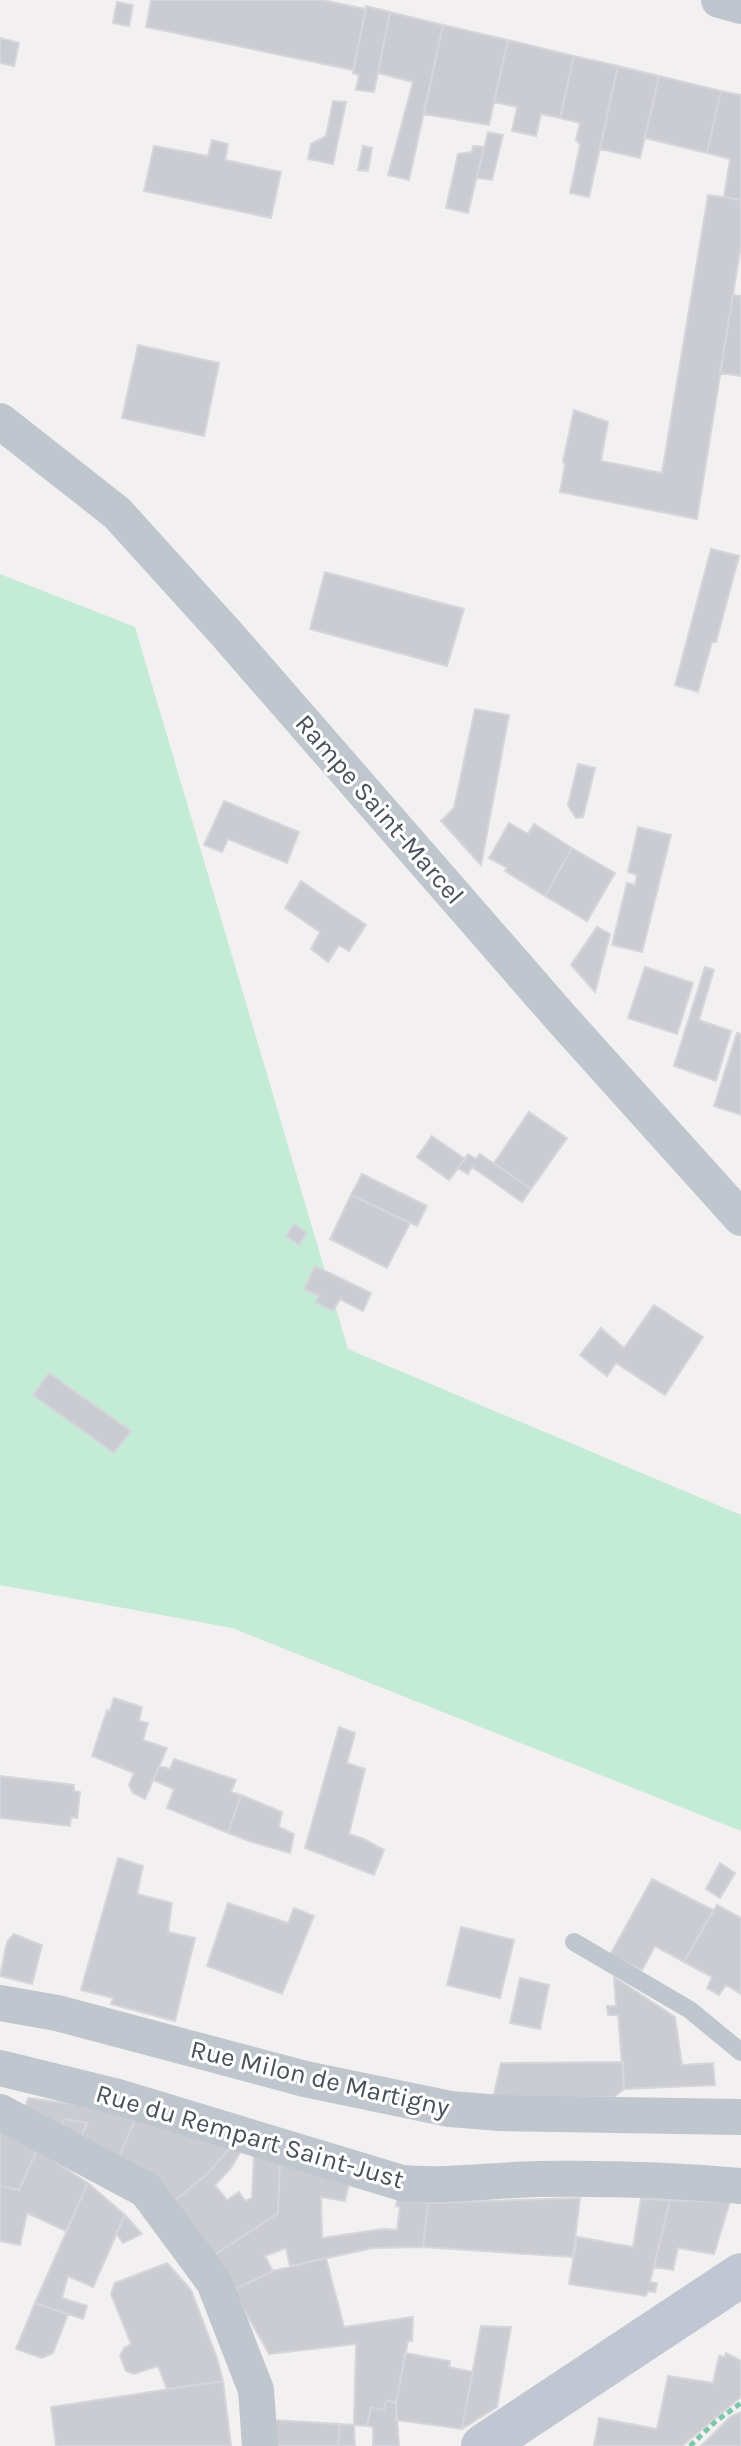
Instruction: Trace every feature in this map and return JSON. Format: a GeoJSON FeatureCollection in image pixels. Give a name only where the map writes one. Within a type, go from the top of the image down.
{"type":"FeatureCollection","features":[{"type":"Feature","properties":{"kind":"street"},"geometry":{"type":"LineString","coordinates":[[719,0],[741,6]]}},
{"type":"Feature","properties":{"kind":"street","name":"Rampe Saint-Marcel"},"geometry":{"type":"LineString","coordinates":[[0,421],[117,513],[741,1218]]}},
{"type":"Feature","properties":{"kind":"street","name":"Rue Milon de Martigny"},"geometry":{"type":"LineString","coordinates":[[0,2003],[57,2013],[305,2079],[450,2109],[500,2113],[741,2117]]}},
{"type":"Feature","properties":{"kind":"street","name":"Rue du Rempart Saint-Just"},"geometry":{"type":"LineString","coordinates":[[0,2068],[118,2097],[402,2183],[431,2186],[536,2179],[604,2179],[741,2186]]}},
{"type":"Feature","properties":{"kind":"street"},"geometry":{"type":"LineString","coordinates":[[0,2112],[146,2190],[214,2282],[256,2390],[260,2446]]}},
{"type":"Feature","properties":{"kind":"street"},"geometry":{"type":"LineString","coordinates":[[483,2446],[741,2275]]}},
{"type":"Feature","properties":{"kind":"lane"},"geometry":{"type":"LineString","coordinates":[[574,1942],[690,2010],[741,2052]]}},
{"type":"Feature","properties":{"kind":"path"},"geometry":{"type":"LineString","coordinates":[[690,2446],[741,2403]]}},
{"type":"Feature","properties":{"kind":"green space"},"geometry":{"type":"Polygon","coordinates":[[[0,574],[135,627],[348,1349],[741,1515],[741,1831],[232,1628],[0,1585],[0,574]]]}},
{"type":"Feature","properties":{"kind":"building"},"geometry":{"type":"Polygon","coordinates":[[[151,0],[322,0],[366,9],[353,70],[146,27],[151,0]]]}},
{"type":"Feature","properties":{"kind":"building"},"geometry":{"type":"Polygon","coordinates":[[[117,2],[133,5],[129,26],[113,23],[117,2]]]}},
{"type":"Feature","properties":{"kind":"building"},"geometry":{"type":"Polygon","coordinates":[[[366,6],[390,12],[374,92],[356,90],[359,75],[353,73],[366,6]]]}},
{"type":"Feature","properties":{"kind":"building"},"geometry":{"type":"Polygon","coordinates":[[[390,12],[443,25],[409,180],[388,175],[413,82],[378,73],[390,12]]]}},
{"type":"Feature","properties":{"kind":"building"},"geometry":{"type":"Polygon","coordinates":[[[443,25],[508,40],[489,125],[424,114],[443,25]]]}},
{"type":"Feature","properties":{"kind":"building"},"geometry":{"type":"Polygon","coordinates":[[[0,38],[19,43],[14,66],[0,63],[0,38]]]}},
{"type":"Feature","properties":{"kind":"building"},"geometry":{"type":"Polygon","coordinates":[[[508,40],[574,56],[560,118],[541,114],[536,136],[512,131],[517,107],[494,102],[508,40]]]}},
{"type":"Feature","properties":{"kind":"building"},"geometry":{"type":"Polygon","coordinates":[[[574,56],[618,66],[589,197],[570,193],[580,145],[576,140],[580,123],[560,118],[574,56]]]}},
{"type":"Feature","properties":{"kind":"building"},"geometry":{"type":"Polygon","coordinates":[[[618,66],[659,76],[640,158],[600,149],[618,66]]]}},
{"type":"Feature","properties":{"kind":"building"},"geometry":{"type":"Polygon","coordinates":[[[659,76],[721,91],[707,153],[645,138],[659,76]]]}},
{"type":"Feature","properties":{"kind":"building"},"geometry":{"type":"Polygon","coordinates":[[[721,91],[741,95],[741,200],[724,197],[730,159],[707,153],[721,91]]]}},
{"type":"Feature","properties":{"kind":"building"},"geometry":{"type":"Polygon","coordinates":[[[333,101],[346,102],[333,164],[308,159],[311,144],[326,136],[333,101]]]}},
{"type":"Feature","properties":{"kind":"building"},"geometry":{"type":"Polygon","coordinates":[[[488,132],[503,135],[492,180],[477,178],[488,132]]]}},
{"type":"Feature","properties":{"kind":"building"},"geometry":{"type":"Polygon","coordinates":[[[212,140],[228,144],[225,160],[281,172],[271,218],[144,191],[154,146],[208,156],[212,140]]]}},
{"type":"Feature","properties":{"kind":"building"},"geometry":{"type":"Polygon","coordinates":[[[363,146],[372,148],[368,171],[358,170],[363,146]]]}},
{"type":"Feature","properties":{"kind":"building"},"geometry":{"type":"Polygon","coordinates":[[[473,146],[484,147],[468,213],[446,208],[458,154],[472,152],[473,146]]]}},
{"type":"Feature","properties":{"kind":"building"},"geometry":{"type":"Polygon","coordinates":[[[708,195],[741,200],[741,245],[697,519],[560,492],[574,410],[608,422],[601,461],[662,473],[708,195]]]}},
{"type":"Feature","properties":{"kind":"building"},"geometry":{"type":"Polygon","coordinates":[[[733,295],[741,296],[741,376],[720,373],[733,295]]]}},
{"type":"Feature","properties":{"kind":"building"},"geometry":{"type":"Polygon","coordinates":[[[138,345],[219,363],[204,436],[122,418],[138,345]]]}},
{"type":"Feature","properties":{"kind":"building"},"geometry":{"type":"Polygon","coordinates":[[[711,549],[739,556],[716,642],[712,642],[698,692],[675,685],[711,549]]]}},
{"type":"Feature","properties":{"kind":"building"},"geometry":{"type":"Polygon","coordinates":[[[325,572],[464,609],[447,666],[310,629],[325,572]]]}},
{"type":"Feature","properties":{"kind":"building"},"geometry":{"type":"Polygon","coordinates":[[[475,709],[509,715],[481,865],[441,821],[454,808],[475,709]]]}},
{"type":"Feature","properties":{"kind":"building"},"geometry":{"type":"Polygon","coordinates":[[[578,764],[595,768],[583,817],[576,818],[568,805],[578,764]]]}},
{"type":"Feature","properties":{"kind":"building"},"geometry":{"type":"Polygon","coordinates":[[[224,801],[299,832],[287,863],[228,839],[222,852],[204,845],[224,801]]]}},
{"type":"Feature","properties":{"kind":"building"},"geometry":{"type":"Polygon","coordinates":[[[509,823],[528,834],[534,824],[572,848],[545,896],[489,858],[509,823]]]}},
{"type":"Feature","properties":{"kind":"building"},"geometry":{"type":"Polygon","coordinates":[[[638,827],[671,835],[642,952],[612,945],[627,883],[635,885],[637,875],[628,872],[638,827]]]}},
{"type":"Feature","properties":{"kind":"building"},"geometry":{"type":"Polygon","coordinates":[[[572,848],[615,873],[587,921],[545,896],[572,848]]]}},
{"type":"Feature","properties":{"kind":"building"},"geometry":{"type":"Polygon","coordinates":[[[301,881],[366,925],[349,951],[339,945],[328,962],[311,949],[320,932],[285,908],[301,881]]]}},
{"type":"Feature","properties":{"kind":"building"},"geometry":{"type":"Polygon","coordinates":[[[597,927],[610,934],[595,992],[571,965],[597,927]]]}},
{"type":"Feature","properties":{"kind":"building"},"geometry":{"type":"Polygon","coordinates":[[[645,967],[693,983],[677,1034],[628,1018],[645,967]]]}},
{"type":"Feature","properties":{"kind":"building"},"geometry":{"type":"Polygon","coordinates":[[[705,967],[714,970],[699,1020],[731,1031],[716,1081],[674,1066],[705,967]]]}},
{"type":"Feature","properties":{"kind":"building"},"geometry":{"type":"Polygon","coordinates":[[[737,1033],[741,1034],[741,1115],[714,1106],[737,1033]]]}},
{"type":"Feature","properties":{"kind":"building"},"geometry":{"type":"Polygon","coordinates":[[[529,1112],[567,1138],[531,1189],[494,1163],[529,1112]]]}},
{"type":"Feature","properties":{"kind":"building"},"geometry":{"type":"Polygon","coordinates":[[[432,1136],[465,1159],[449,1180],[417,1157],[432,1136]]]}},
{"type":"Feature","properties":{"kind":"building"},"geometry":{"type":"Polygon","coordinates":[[[468,1154],[476,1159],[480,1154],[531,1189],[522,1202],[472,1167],[468,1174],[458,1168],[468,1154]]]}},
{"type":"Feature","properties":{"kind":"building"},"geometry":{"type":"Polygon","coordinates":[[[362,1174],[427,1206],[417,1226],[351,1195],[362,1174]]]}},
{"type":"Feature","properties":{"kind":"building"},"geometry":{"type":"Polygon","coordinates":[[[351,1195],[410,1223],[387,1268],[330,1239],[351,1195]]]}},
{"type":"Feature","properties":{"kind":"building"},"geometry":{"type":"Polygon","coordinates":[[[294,1224],[307,1233],[299,1245],[286,1236],[294,1224]]]}},
{"type":"Feature","properties":{"kind":"building"},"geometry":{"type":"Polygon","coordinates":[[[315,1266],[371,1293],[363,1311],[340,1299],[333,1311],[315,1302],[319,1296],[304,1289],[315,1266]]]}},
{"type":"Feature","properties":{"kind":"building"},"geometry":{"type":"Polygon","coordinates":[[[654,1305],[703,1337],[665,1395],[616,1363],[607,1376],[580,1355],[601,1328],[624,1348],[654,1305]]]}},
{"type":"Feature","properties":{"kind":"building"},"geometry":{"type":"Polygon","coordinates":[[[49,1373],[131,1431],[114,1453],[33,1395],[49,1373]]]}},
{"type":"Feature","properties":{"kind":"building"},"geometry":{"type":"Polygon","coordinates":[[[114,1698],[142,1707],[139,1721],[148,1723],[143,1740],[167,1748],[145,1799],[133,1793],[129,1785],[134,1773],[92,1756],[114,1698]]]}},
{"type":"Feature","properties":{"kind":"building"},"geometry":{"type":"Polygon","coordinates":[[[339,1727],[355,1733],[347,1763],[365,1769],[349,1834],[384,1850],[374,1875],[305,1848],[339,1727]]]}},
{"type":"Feature","properties":{"kind":"building"},"geometry":{"type":"Polygon","coordinates":[[[174,1759],[236,1780],[231,1792],[241,1795],[228,1833],[167,1808],[174,1789],[153,1780],[160,1766],[170,1769],[174,1759]]]}},
{"type":"Feature","properties":{"kind":"building"},"geometry":{"type":"Polygon","coordinates":[[[0,1776],[74,1785],[74,1791],[80,1792],[77,1818],[71,1817],[70,1826],[0,1818],[0,1776]]]}},
{"type":"Feature","properties":{"kind":"building"},"geometry":{"type":"Polygon","coordinates":[[[241,1795],[282,1812],[279,1827],[294,1834],[290,1853],[228,1833],[241,1795]]]}},
{"type":"Feature","properties":{"kind":"building"},"geometry":{"type":"Polygon","coordinates":[[[118,1858],[143,1866],[137,1894],[172,1903],[168,1932],[195,1938],[175,2021],[111,2004],[113,1998],[81,1990],[118,1858]]]}},
{"type":"Feature","properties":{"kind":"building"},"geometry":{"type":"Polygon","coordinates":[[[720,1863],[735,1873],[720,1898],[706,1889],[720,1863]]]}},
{"type":"Feature","properties":{"kind":"building"},"geometry":{"type":"Polygon","coordinates":[[[652,1879],[713,1910],[684,1962],[655,1946],[642,1970],[610,1955],[652,1879]]]}},
{"type":"Feature","properties":{"kind":"building"},"geometry":{"type":"Polygon","coordinates":[[[228,1903],[288,1923],[294,1908],[314,1916],[282,1994],[207,1966],[228,1903]]]}},
{"type":"Feature","properties":{"kind":"building"},"geometry":{"type":"Polygon","coordinates":[[[717,1905],[741,1918],[741,1994],[726,1985],[719,1995],[707,1988],[712,1977],[684,1962],[717,1905]]]}},
{"type":"Feature","properties":{"kind":"building"},"geometry":{"type":"Polygon","coordinates":[[[461,1927],[514,1940],[500,1998],[447,1985],[461,1927]]]}},
{"type":"Feature","properties":{"kind":"building"},"geometry":{"type":"Polygon","coordinates":[[[14,1934],[42,1945],[32,1984],[0,1976],[7,1942],[14,1934]]]}},
{"type":"Feature","properties":{"kind":"building"},"geometry":{"type":"Polygon","coordinates":[[[614,1977],[675,2017],[682,2065],[713,2063],[715,2085],[624,2089],[618,2015],[608,2015],[607,2006],[616,2006],[614,1977]]]}},
{"type":"Feature","properties":{"kind":"building"},"geometry":{"type":"Polygon","coordinates":[[[520,1978],[549,1985],[540,2029],[510,2023],[520,1978]]]}},
{"type":"Feature","properties":{"kind":"building"},"geometry":{"type":"Polygon","coordinates":[[[623,2062],[624,2089],[614,2097],[493,2098],[501,2063],[623,2062]]]}},
{"type":"Feature","properties":{"kind":"building"},"geometry":{"type":"Polygon","coordinates":[[[28,2098],[95,2107],[136,2117],[117,2162],[79,2142],[87,2123],[64,2119],[60,2131],[24,2112],[28,2098]]]}},
{"type":"Feature","properties":{"kind":"building"},"geometry":{"type":"Polygon","coordinates":[[[136,2117],[232,2146],[207,2174],[171,2204],[117,2162],[136,2117]]]}},
{"type":"Feature","properties":{"kind":"building"},"geometry":{"type":"Polygon","coordinates":[[[64,2119],[87,2123],[79,2142],[60,2131],[64,2119]]]}},
{"type":"Feature","properties":{"kind":"building"},"geometry":{"type":"Polygon","coordinates":[[[0,2131],[37,2150],[19,2190],[0,2186],[0,2131]]]}},
{"type":"Feature","properties":{"kind":"building"},"geometry":{"type":"Polygon","coordinates":[[[232,2146],[242,2149],[231,2168],[215,2185],[227,2200],[239,2192],[245,2201],[252,2198],[254,2153],[280,2161],[278,2213],[213,2256],[171,2204],[207,2174],[232,2146]]]}},
{"type":"Feature","properties":{"kind":"building"},"geometry":{"type":"Polygon","coordinates":[[[37,2150],[88,2183],[66,2231],[27,2213],[20,2245],[0,2241],[0,2186],[19,2190],[37,2150]]]}},
{"type":"Feature","properties":{"kind":"building"},"geometry":{"type":"Polygon","coordinates":[[[280,2161],[349,2183],[345,2201],[321,2197],[322,2238],[383,2229],[397,2230],[398,2198],[428,2203],[423,2247],[373,2248],[290,2266],[286,2248],[265,2256],[273,2271],[233,2290],[213,2256],[278,2213],[280,2161]]]}},
{"type":"Feature","properties":{"kind":"building"},"geometry":{"type":"Polygon","coordinates":[[[88,2183],[125,2215],[93,2287],[68,2276],[62,2298],[87,2306],[83,2319],[35,2303],[88,2183]]]}},
{"type":"Feature","properties":{"kind":"building"},"geometry":{"type":"Polygon","coordinates":[[[580,2198],[573,2257],[423,2247],[428,2203],[580,2198]]]}},
{"type":"Feature","properties":{"kind":"building"},"geometry":{"type":"Polygon","coordinates":[[[641,2199],[670,2200],[650,2282],[657,2283],[655,2292],[648,2291],[646,2296],[569,2284],[577,2237],[633,2247],[641,2199]]]}},
{"type":"Feature","properties":{"kind":"building"},"geometry":{"type":"Polygon","coordinates":[[[670,2200],[730,2202],[714,2254],[678,2248],[673,2270],[654,2267],[670,2200]]]}},
{"type":"Feature","properties":{"kind":"building"},"geometry":{"type":"Polygon","coordinates":[[[125,2215],[142,2234],[123,2243],[116,2233],[125,2215]]]}},
{"type":"Feature","properties":{"kind":"building"},"geometry":{"type":"Polygon","coordinates":[[[326,2258],[344,2327],[413,2317],[412,2341],[408,2341],[396,2403],[386,2400],[384,2410],[371,2407],[367,2426],[354,2425],[356,2344],[269,2354],[233,2290],[273,2271],[326,2258]]]}},
{"type":"Feature","properties":{"kind":"building"},"geometry":{"type":"Polygon","coordinates":[[[167,2263],[191,2290],[223,2381],[167,2389],[158,2366],[134,2374],[126,2371],[120,2356],[124,2348],[131,2344],[111,2294],[115,2283],[167,2263]]]}},
{"type":"Feature","properties":{"kind":"building"},"geometry":{"type":"Polygon","coordinates":[[[35,2303],[68,2314],[53,2353],[42,2358],[16,2349],[35,2303]]]}},
{"type":"Feature","properties":{"kind":"building"},"geometry":{"type":"Polygon","coordinates":[[[481,2326],[511,2327],[497,2407],[462,2429],[481,2326]]]}},
{"type":"Feature","properties":{"kind":"building"},"geometry":{"type":"Polygon","coordinates":[[[405,2353],[450,2361],[449,2367],[473,2372],[462,2429],[396,2420],[405,2353]]]}},
{"type":"Feature","properties":{"kind":"building"},"geometry":{"type":"Polygon","coordinates":[[[726,2353],[741,2361],[741,2397],[682,2446],[594,2446],[599,2418],[657,2429],[668,2376],[713,2383],[719,2356],[725,2357],[726,2353]]]}},
{"type":"Feature","properties":{"kind":"building"},"geometry":{"type":"Polygon","coordinates":[[[223,2381],[231,2446],[56,2446],[51,2407],[223,2381]]]}},
{"type":"Feature","properties":{"kind":"building"},"geometry":{"type":"Polygon","coordinates":[[[386,2400],[396,2403],[399,2446],[373,2446],[373,2427],[367,2426],[371,2407],[384,2410],[386,2400]]]}},
{"type":"Feature","properties":{"kind":"building"},"geometry":{"type":"Polygon","coordinates":[[[741,2412],[741,2446],[701,2446],[730,2417],[741,2412]]]}},
{"type":"Feature","properties":{"kind":"building"},"geometry":{"type":"Polygon","coordinates":[[[273,2420],[340,2424],[338,2446],[274,2446],[273,2420]]]}},
{"type":"Feature","properties":{"kind":"building"},"geometry":{"type":"Polygon","coordinates":[[[340,2424],[354,2425],[355,2446],[338,2446],[340,2424]]]}}]}
